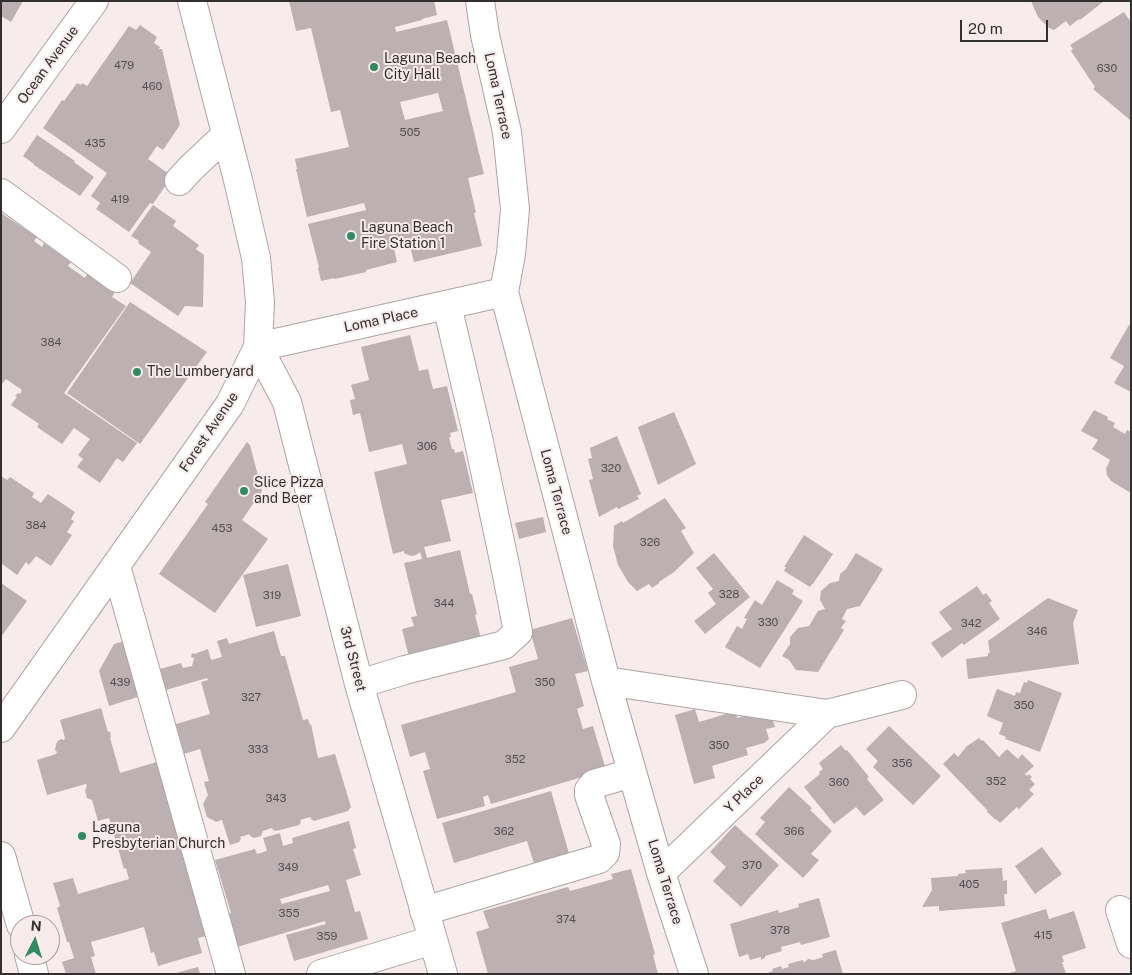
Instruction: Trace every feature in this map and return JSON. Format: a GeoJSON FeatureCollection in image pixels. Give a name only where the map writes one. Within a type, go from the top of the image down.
{"type":"FeatureCollection","features":[{"type":"Feature","properties":{"kind":"street","name":"Ocean Avenue"},"geometry":{"type":"LineString","coordinates":[[1,130],[94,1]]}},
{"type":"Feature","properties":{"kind":"street","name":"Forest Avenue"},"geometry":{"type":"LineString","coordinates":[[1,728],[230,404],[258,347],[260,302],[256,258],[192,1]]}},
{"type":"Feature","properties":{"kind":"street","name":"Loma Terrace"},"geometry":{"type":"LineString","coordinates":[[480,1],[484,36],[507,132],[515,209],[511,254],[504,292],[606,681],[661,874],[694,974]]}},
{"type":"Feature","properties":{"kind":"street"},"geometry":{"type":"LineString","coordinates":[[180,181],[226,135]]}},
{"type":"Feature","properties":{"kind":"street"},"geometry":{"type":"LineString","coordinates":[[1,192],[117,278]]}},
{"type":"Feature","properties":{"kind":"street","name":"Loma Place"},"geometry":{"type":"LineString","coordinates":[[258,347],[504,292]]}},
{"type":"Feature","properties":{"kind":"street"},"geometry":{"type":"LineString","coordinates":[[359,684],[405,670],[504,645],[518,632],[479,443],[447,305]]}},
{"type":"Feature","properties":{"kind":"street","name":"3rd Street"},"geometry":{"type":"LineString","coordinates":[[258,347],[287,402],[359,684],[443,974]]}},
{"type":"Feature","properties":{"kind":"street"},"geometry":{"type":"LineString","coordinates":[[116,566],[232,974]]}},
{"type":"Feature","properties":{"kind":"street"},"geometry":{"type":"LineString","coordinates":[[606,681],[826,714],[902,695]]}},
{"type":"Feature","properties":{"kind":"street","name":"Y Place"},"geometry":{"type":"LineString","coordinates":[[661,874],[826,714]]}},
{"type":"Feature","properties":{"kind":"street"},"geometry":{"type":"LineString","coordinates":[[424,911],[599,859],[605,852],[606,844],[589,795],[590,790],[594,784],[632,773]]}},
{"type":"Feature","properties":{"kind":"street"},"geometry":{"type":"LineString","coordinates":[[1,856],[18,915]]}},
{"type":"Feature","properties":{"kind":"street"},"geometry":{"type":"LineString","coordinates":[[1120,910],[1131,944]]}},
{"type":"Feature","properties":{"kind":"street"},"geometry":{"type":"LineString","coordinates":[[321,974],[433,940]]}},
{"type":"Feature","properties":{"kind":"building"},"geometry":{"type":"Polygon","coordinates":[[[1,1],[23,1],[11,22],[1,16],[1,1]]]}},
{"type":"Feature","properties":{"kind":"building"},"geometry":{"type":"Polygon","coordinates":[[[289,1],[434,1],[437,15],[395,27],[396,32],[447,20],[484,174],[468,178],[482,246],[414,262],[410,246],[400,247],[394,249],[397,262],[366,270],[366,272],[321,281],[308,224],[366,210],[364,203],[307,217],[295,159],[349,147],[340,110],[331,112],[311,28],[296,31],[289,1]],[[438,93],[400,102],[405,120],[443,111],[438,93]]]}},
{"type":"Feature","properties":{"kind":"building"},"geometry":{"type":"Polygon","coordinates":[[[1031,1],[1104,1],[1070,26],[1066,21],[1054,30],[1049,28],[1038,17],[1031,1]]]}},
{"type":"Feature","properties":{"kind":"building"},"geometry":{"type":"Polygon","coordinates":[[[1124,12],[1131,22],[1130,120],[1093,89],[1095,87],[1071,51],[1073,49],[1070,45],[1124,12]]]}},
{"type":"Feature","properties":{"kind":"building"},"geometry":{"type":"Polygon","coordinates":[[[140,25],[157,37],[154,43],[160,47],[159,49],[162,49],[180,125],[163,150],[157,146],[148,159],[172,176],[153,204],[150,203],[129,232],[96,209],[100,203],[91,196],[107,173],[43,128],[62,100],[64,101],[77,83],[87,86],[129,26],[136,30],[140,25]]]}},
{"type":"Feature","properties":{"kind":"building"},"geometry":{"type":"Polygon","coordinates":[[[37,135],[75,161],[94,177],[80,196],[23,156],[37,135]]]}},
{"type":"Feature","properties":{"kind":"building"},"geometry":{"type":"Polygon","coordinates":[[[153,205],[176,221],[173,226],[199,245],[196,249],[204,255],[203,307],[185,306],[178,316],[130,283],[151,252],[131,236],[153,205]]]}},
{"type":"Feature","properties":{"kind":"building"},"geometry":{"type":"Polygon","coordinates":[[[1,213],[37,237],[34,241],[42,247],[44,243],[71,262],[68,266],[85,278],[88,273],[115,292],[112,297],[126,306],[64,393],[137,443],[123,462],[117,458],[100,483],[77,467],[83,459],[78,455],[90,439],[74,428],[62,444],[37,427],[39,424],[11,405],[17,397],[15,396],[18,393],[20,394],[22,390],[6,379],[1,385],[1,213]]]}},
{"type":"Feature","properties":{"kind":"building","name":"The Lumberyard"},"geometry":{"type":"Polygon","coordinates":[[[130,302],[207,352],[140,444],[67,393],[130,302]]]}},
{"type":"Feature","properties":{"kind":"building"},"geometry":{"type":"Polygon","coordinates":[[[1129,325],[1131,326],[1131,392],[1114,383],[1124,366],[1110,358],[1129,325]]]}},
{"type":"Feature","properties":{"kind":"building"},"geometry":{"type":"Polygon","coordinates":[[[410,335],[419,371],[428,369],[433,389],[447,386],[458,431],[450,433],[451,437],[449,437],[455,453],[463,451],[473,493],[441,500],[451,541],[424,547],[427,558],[460,550],[470,594],[472,594],[477,614],[475,615],[481,639],[409,657],[402,629],[414,626],[411,617],[417,616],[404,563],[422,559],[420,552],[411,556],[404,553],[404,551],[393,554],[374,472],[407,464],[402,444],[369,452],[360,413],[353,415],[350,400],[355,399],[351,385],[369,380],[361,347],[410,335]]]}},
{"type":"Feature","properties":{"kind":"building"},"geometry":{"type":"Polygon","coordinates":[[[1094,410],[1115,423],[1113,427],[1125,434],[1127,430],[1131,432],[1131,493],[1111,481],[1106,469],[1110,460],[1092,449],[1098,440],[1081,431],[1094,410]]]}},
{"type":"Feature","properties":{"kind":"building"},"geometry":{"type":"Polygon","coordinates":[[[674,412],[696,464],[658,485],[638,427],[674,412]]]}},
{"type":"Feature","properties":{"kind":"building"},"geometry":{"type":"Polygon","coordinates":[[[617,436],[641,494],[637,496],[639,499],[618,509],[617,507],[599,517],[589,480],[593,479],[588,459],[592,458],[590,448],[617,436]]]}},
{"type":"Feature","properties":{"kind":"building"},"geometry":{"type":"Polygon","coordinates":[[[247,442],[250,445],[262,491],[242,520],[268,539],[215,613],[159,574],[208,504],[205,502],[247,442]]]}},
{"type":"Feature","properties":{"kind":"building"},"geometry":{"type":"Polygon","coordinates":[[[1,476],[7,480],[10,477],[34,493],[32,497],[41,503],[48,494],[75,512],[71,519],[74,521],[67,532],[72,535],[51,566],[36,556],[29,565],[26,562],[17,575],[1,563],[1,476]]]}},
{"type":"Feature","properties":{"kind":"building"},"geometry":{"type":"Polygon","coordinates":[[[665,498],[686,528],[681,531],[694,553],[674,572],[652,588],[649,584],[637,591],[628,582],[618,565],[613,546],[614,526],[622,521],[623,523],[665,498]]]}},
{"type":"Feature","properties":{"kind":"building"},"geometry":{"type":"Polygon","coordinates":[[[543,517],[546,532],[519,539],[515,523],[543,517]]]}},
{"type":"Feature","properties":{"kind":"building"},"geometry":{"type":"Polygon","coordinates":[[[804,535],[833,554],[810,587],[784,571],[786,567],[784,567],[804,535]]]}},
{"type":"Feature","properties":{"kind":"building"},"geometry":{"type":"Polygon","coordinates":[[[714,553],[750,597],[705,634],[694,621],[716,604],[708,593],[713,589],[696,568],[714,553]]]}},
{"type":"Feature","properties":{"kind":"building"},"geometry":{"type":"Polygon","coordinates":[[[856,553],[883,569],[860,606],[847,609],[842,619],[846,621],[841,628],[844,630],[818,672],[796,670],[789,660],[782,656],[790,644],[790,637],[798,628],[809,626],[818,611],[825,609],[820,600],[821,591],[830,583],[839,581],[840,574],[846,569],[856,553]]]}},
{"type":"Feature","properties":{"kind":"building"},"geometry":{"type":"Polygon","coordinates":[[[288,564],[301,616],[256,627],[243,575],[288,564]]]}},
{"type":"Feature","properties":{"kind":"building"},"geometry":{"type":"Polygon","coordinates":[[[777,580],[794,590],[792,594],[803,601],[760,668],[725,647],[737,626],[742,629],[747,619],[744,618],[755,600],[762,605],[777,580]]]}},
{"type":"Feature","properties":{"kind":"building"},"geometry":{"type":"Polygon","coordinates":[[[1,583],[27,601],[1,637],[1,583]]]}},
{"type":"Feature","properties":{"kind":"building"},"geometry":{"type":"Polygon","coordinates":[[[977,586],[983,595],[986,593],[992,601],[989,603],[1000,619],[942,658],[931,643],[952,629],[939,612],[977,586]]]}},
{"type":"Feature","properties":{"kind":"building"},"geometry":{"type":"Polygon","coordinates":[[[1048,598],[1078,610],[1073,623],[1079,664],[968,679],[966,659],[988,656],[988,653],[990,653],[988,641],[1048,598]]]}},
{"type":"Feature","properties":{"kind":"building"},"geometry":{"type":"Polygon","coordinates":[[[572,618],[588,671],[575,674],[584,706],[577,709],[583,729],[593,726],[606,770],[491,804],[488,795],[483,797],[485,806],[437,819],[423,771],[430,769],[425,752],[410,757],[401,725],[516,692],[509,667],[538,659],[530,630],[572,618]]]}},
{"type":"Feature","properties":{"kind":"building"},"geometry":{"type":"Polygon","coordinates":[[[274,631],[281,656],[285,656],[303,720],[308,719],[311,724],[318,758],[335,754],[351,807],[348,811],[314,821],[310,817],[300,820],[299,825],[276,831],[272,828],[263,831],[261,836],[254,838],[250,834],[240,837],[239,842],[230,845],[222,820],[216,822],[207,817],[203,804],[208,795],[204,782],[209,781],[200,749],[184,754],[176,724],[210,714],[201,682],[208,680],[207,678],[166,690],[164,684],[159,686],[156,676],[161,674],[160,669],[181,663],[183,668],[192,666],[194,658],[191,657],[192,653],[208,649],[211,660],[222,657],[217,641],[227,638],[229,644],[274,631]]]}},
{"type":"Feature","properties":{"kind":"building"},"geometry":{"type":"Polygon","coordinates":[[[121,642],[125,644],[141,696],[109,706],[99,671],[114,644],[121,642]]]}},
{"type":"Feature","properties":{"kind":"building"},"geometry":{"type":"Polygon","coordinates":[[[1028,680],[1062,693],[1040,752],[1005,739],[1006,737],[999,734],[1003,723],[987,716],[997,689],[1015,696],[1016,692],[1020,693],[1024,682],[1027,683],[1028,680]]]}},
{"type":"Feature","properties":{"kind":"building"},"geometry":{"type":"Polygon","coordinates":[[[101,708],[108,732],[110,731],[110,738],[120,773],[160,761],[210,935],[198,938],[202,953],[158,966],[154,952],[151,953],[144,927],[91,942],[95,956],[91,957],[96,974],[66,974],[62,962],[74,958],[57,908],[60,906],[53,883],[73,878],[78,894],[129,879],[126,868],[124,869],[109,818],[98,821],[92,800],[87,798],[86,784],[47,795],[37,760],[56,754],[56,744],[65,738],[60,720],[101,708]]]}},
{"type":"Feature","properties":{"kind":"building"},"geometry":{"type":"Polygon","coordinates":[[[695,709],[699,722],[736,711],[737,718],[754,713],[771,715],[775,727],[766,729],[769,739],[764,743],[746,748],[748,755],[712,766],[715,778],[694,784],[675,715],[695,709]]]}},
{"type":"Feature","properties":{"kind":"building"},"geometry":{"type":"Polygon","coordinates":[[[889,726],[941,776],[913,805],[873,767],[878,761],[866,749],[889,726]]]}},
{"type":"Feature","properties":{"kind":"building"},"geometry":{"type":"Polygon","coordinates":[[[979,738],[999,757],[1007,749],[1018,759],[1022,754],[1034,766],[1025,774],[1027,776],[1029,774],[1032,777],[1030,779],[1035,784],[1029,790],[1034,794],[1019,809],[1017,807],[1000,823],[987,812],[943,764],[954,753],[958,757],[967,746],[979,738]]]}},
{"type":"Feature","properties":{"kind":"building"},"geometry":{"type":"Polygon","coordinates":[[[841,745],[869,777],[867,779],[884,800],[864,816],[856,807],[834,824],[804,787],[820,774],[819,772],[823,769],[819,763],[841,745]]]}},
{"type":"Feature","properties":{"kind":"building"},"geometry":{"type":"Polygon","coordinates":[[[789,787],[812,808],[810,810],[832,831],[811,854],[819,860],[803,878],[755,834],[765,822],[760,818],[789,787]]]}},
{"type":"Feature","properties":{"kind":"building"},"geometry":{"type":"Polygon","coordinates":[[[551,791],[570,857],[535,867],[527,841],[454,863],[442,823],[551,791]]]}},
{"type":"Feature","properties":{"kind":"building"},"geometry":{"type":"Polygon","coordinates":[[[349,821],[356,848],[353,849],[361,875],[346,880],[355,912],[360,911],[368,939],[294,961],[286,935],[326,924],[325,921],[237,947],[228,914],[231,913],[215,860],[255,849],[257,854],[267,851],[263,838],[280,833],[283,846],[293,843],[292,838],[349,821]],[[328,885],[280,899],[282,904],[330,891],[328,885]]]}},
{"type":"Feature","properties":{"kind":"building"},"geometry":{"type":"Polygon","coordinates":[[[735,825],[779,865],[741,907],[713,881],[726,867],[710,852],[735,825]]]}},
{"type":"Feature","properties":{"kind":"building"},"geometry":{"type":"Polygon","coordinates":[[[1042,847],[1062,874],[1035,894],[1015,866],[1042,847]]]}},
{"type":"Feature","properties":{"kind":"building"},"geometry":{"type":"Polygon","coordinates":[[[1002,868],[1003,881],[1007,880],[1007,894],[1004,894],[1005,906],[939,911],[939,906],[922,907],[932,890],[931,878],[958,876],[958,874],[966,873],[965,870],[1002,868]]]}},
{"type":"Feature","properties":{"kind":"building"},"geometry":{"type":"Polygon","coordinates":[[[631,869],[655,954],[653,955],[658,974],[488,974],[476,932],[489,928],[483,911],[568,887],[570,891],[613,879],[611,874],[631,869]]]}},
{"type":"Feature","properties":{"kind":"building"},"geometry":{"type":"Polygon","coordinates":[[[819,898],[830,937],[801,945],[800,942],[781,947],[782,951],[765,956],[761,960],[761,957],[750,960],[748,954],[739,957],[730,924],[778,910],[779,913],[799,907],[798,904],[819,898]]]}},
{"type":"Feature","properties":{"kind":"building"},"geometry":{"type":"Polygon","coordinates":[[[1046,909],[1049,919],[1074,911],[1086,948],[1062,956],[1066,974],[1006,974],[1016,971],[1001,923],[1046,909]]]}},
{"type":"Feature","properties":{"kind":"building"},"geometry":{"type":"Polygon","coordinates":[[[836,950],[843,974],[764,974],[781,966],[782,969],[789,967],[788,964],[803,960],[804,963],[808,959],[814,960],[823,957],[822,954],[836,950]]]}},
{"type":"Feature","properties":{"kind":"building"},"geometry":{"type":"Polygon","coordinates":[[[198,967],[200,974],[176,974],[176,973],[198,967]]]}},
{"type":"Feature","properties":{"kind":"place","name":"Laguna Beach City Hall"},"geometry":{"type":"Point","coordinates":[374,67]}},
{"type":"Feature","properties":{"kind":"place","name":"Laguna Beach Fire Station 1"},"geometry":{"type":"Point","coordinates":[351,236]}},
{"type":"Feature","properties":{"kind":"place","name":"The Lumberyard"},"geometry":{"type":"Point","coordinates":[137,372]}},
{"type":"Feature","properties":{"kind":"place","name":"Slice Pizza and Beer"},"geometry":{"type":"Point","coordinates":[244,491]}},
{"type":"Feature","properties":{"kind":"place","name":"Laguna Presbyterian Church"},"geometry":{"type":"Point","coordinates":[82,836]}}]}
